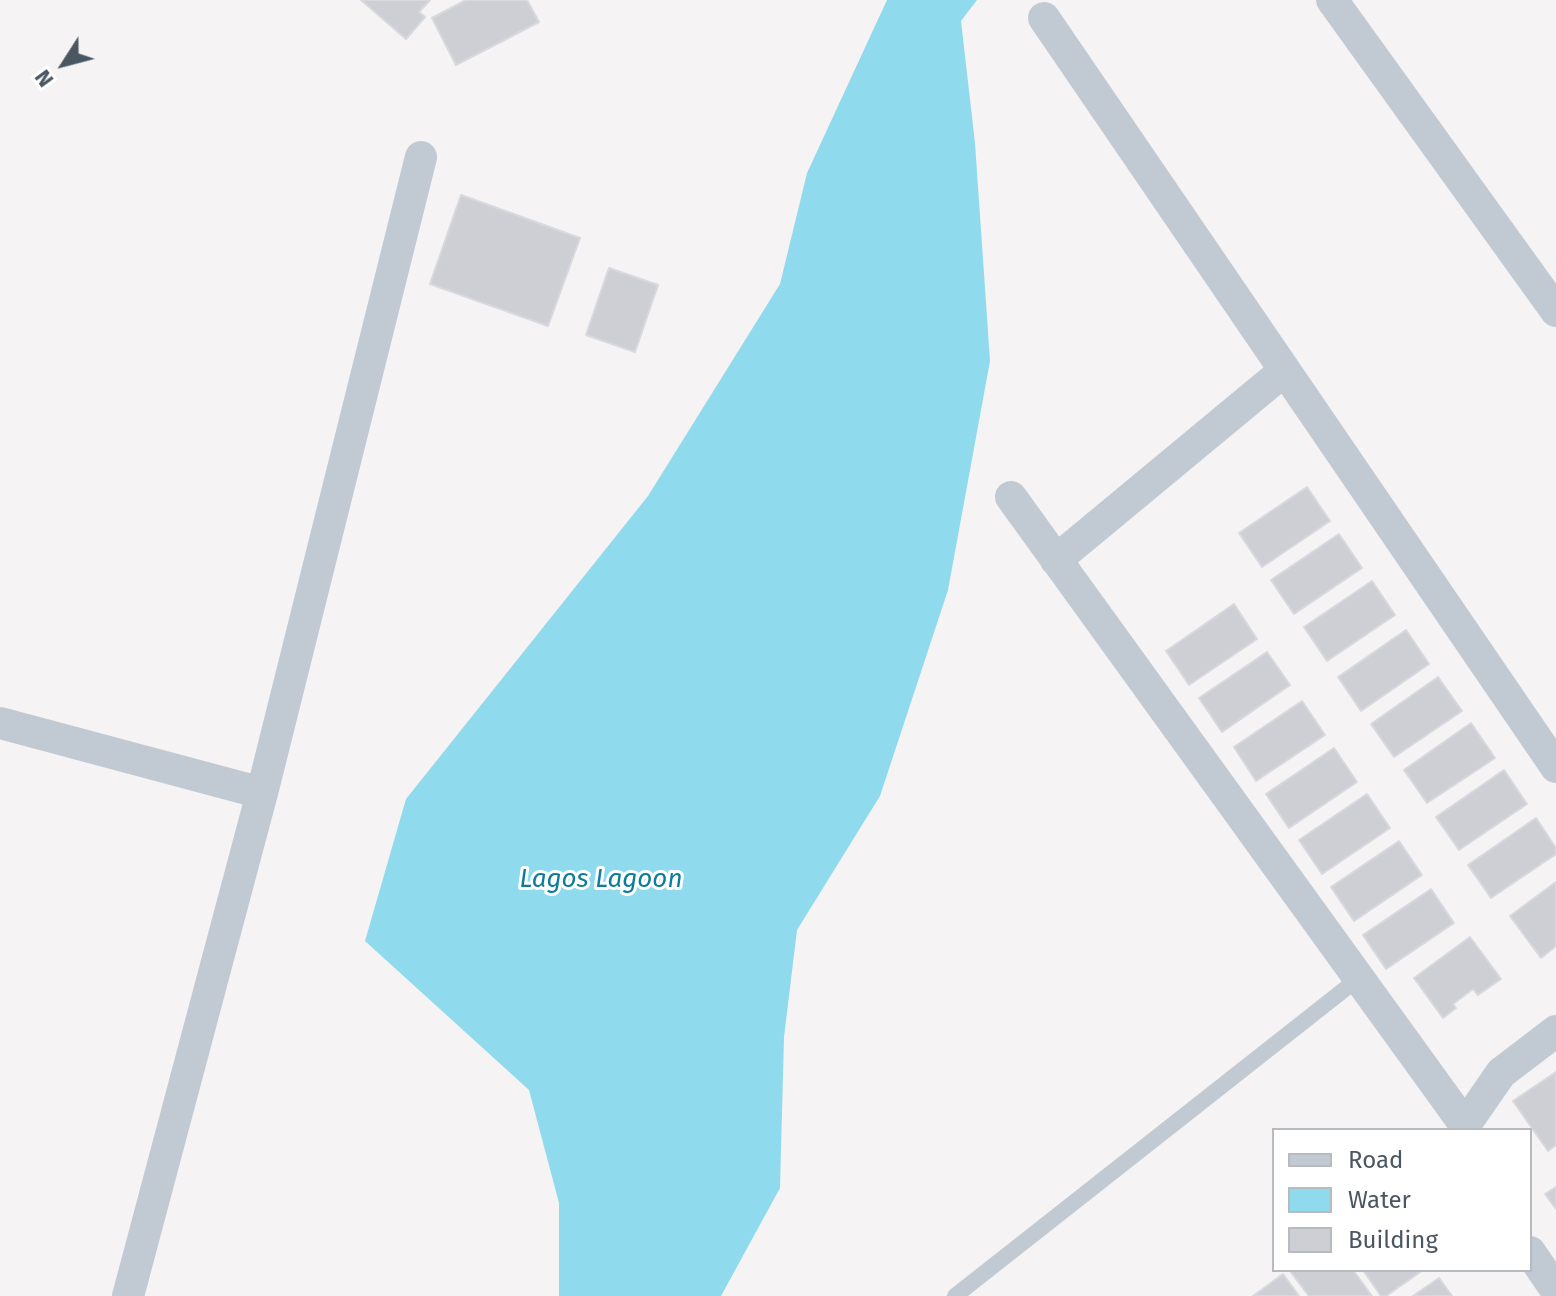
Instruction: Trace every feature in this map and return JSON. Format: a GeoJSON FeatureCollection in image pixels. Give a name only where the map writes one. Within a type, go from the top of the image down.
{"type":"FeatureCollection","features":[{"type":"Feature","properties":{"kind":"street"},"geometry":{"type":"LineString","coordinates":[[1332,0],[1556,311]]}},
{"type":"Feature","properties":{"kind":"street"},"geometry":{"type":"LineString","coordinates":[[1044,18],[1556,767]]}},
{"type":"Feature","properties":{"kind":"street"},"geometry":{"type":"LineString","coordinates":[[128,1296],[262,793],[421,157]]}},
{"type":"Feature","properties":{"kind":"street"},"geometry":{"type":"LineString","coordinates":[[1056,560],[1284,371]]}},
{"type":"Feature","properties":{"kind":"street"},"geometry":{"type":"LineString","coordinates":[[1011,497],[1466,1127],[1501,1073],[1556,1031]]}},
{"type":"Feature","properties":{"kind":"street"},"geometry":{"type":"LineString","coordinates":[[0,723],[262,793]]}},
{"type":"Feature","properties":{"kind":"street"},"geometry":{"type":"LineString","coordinates":[[1532,1255],[1556,1290]]}},
{"type":"Feature","properties":{"kind":"lane"},"geometry":{"type":"LineString","coordinates":[[955,1296],[1359,978]]}},
{"type":"Feature","properties":{"kind":"water","name":"Lagos Lagoon"},"geometry":{"type":"Polygon","coordinates":[[[887,0],[977,0],[961,21],[975,143],[990,361],[948,590],[880,796],[797,930],[784,1037],[780,1188],[721,1296],[559,1296],[559,1203],[529,1090],[365,941],[406,799],[648,496],[780,284],[807,173],[887,0]]]}},
{"type":"Feature","properties":{"kind":"building"},"geometry":{"type":"Polygon","coordinates":[[[361,0],[430,0],[419,12],[425,17],[406,39],[361,0]]]}},
{"type":"Feature","properties":{"kind":"building"},"geometry":{"type":"Polygon","coordinates":[[[466,0],[527,0],[539,22],[456,65],[432,18],[466,0]]]}},
{"type":"Feature","properties":{"kind":"building"},"geometry":{"type":"Polygon","coordinates":[[[461,195],[580,238],[548,326],[430,284],[461,195]]]}},
{"type":"Feature","properties":{"kind":"building"},"geometry":{"type":"Polygon","coordinates":[[[609,268],[658,285],[635,352],[586,335],[609,268]]]}},
{"type":"Feature","properties":{"kind":"building"},"geometry":{"type":"Polygon","coordinates":[[[1307,487],[1330,521],[1262,567],[1239,533],[1307,487]]]}},
{"type":"Feature","properties":{"kind":"building"},"geometry":{"type":"Polygon","coordinates":[[[1339,534],[1362,568],[1294,614],[1271,580],[1339,534]]]}},
{"type":"Feature","properties":{"kind":"building"},"geometry":{"type":"Polygon","coordinates":[[[1372,581],[1395,615],[1327,661],[1304,627],[1372,581]]]}},
{"type":"Feature","properties":{"kind":"building"},"geometry":{"type":"Polygon","coordinates":[[[1234,604],[1257,639],[1189,685],[1166,651],[1234,604]]]}},
{"type":"Feature","properties":{"kind":"building"},"geometry":{"type":"Polygon","coordinates":[[[1406,630],[1429,664],[1361,711],[1338,677],[1406,630]]]}},
{"type":"Feature","properties":{"kind":"building"},"geometry":{"type":"Polygon","coordinates":[[[1267,652],[1290,685],[1222,732],[1199,698],[1267,652]]]}},
{"type":"Feature","properties":{"kind":"building"},"geometry":{"type":"Polygon","coordinates":[[[1438,677],[1462,711],[1394,757],[1371,724],[1438,677]]]}},
{"type":"Feature","properties":{"kind":"building"},"geometry":{"type":"Polygon","coordinates":[[[1302,701],[1325,735],[1256,781],[1234,747],[1302,701]]]}},
{"type":"Feature","properties":{"kind":"building"},"geometry":{"type":"Polygon","coordinates":[[[1471,723],[1495,758],[1427,803],[1404,770],[1471,723]]]}},
{"type":"Feature","properties":{"kind":"building"},"geometry":{"type":"Polygon","coordinates":[[[1334,748],[1357,782],[1289,828],[1266,794],[1334,748]]]}},
{"type":"Feature","properties":{"kind":"building"},"geometry":{"type":"Polygon","coordinates":[[[1504,770],[1527,804],[1459,850],[1436,817],[1504,770]]]}},
{"type":"Feature","properties":{"kind":"building"},"geometry":{"type":"Polygon","coordinates":[[[1367,794],[1390,828],[1322,874],[1299,840],[1367,794]]]}},
{"type":"Feature","properties":{"kind":"building"},"geometry":{"type":"Polygon","coordinates":[[[1536,818],[1556,848],[1556,854],[1491,898],[1468,865],[1536,818]]]}},
{"type":"Feature","properties":{"kind":"building"},"geometry":{"type":"Polygon","coordinates":[[[1399,841],[1422,875],[1354,921],[1331,887],[1399,841]]]}},
{"type":"Feature","properties":{"kind":"building"},"geometry":{"type":"Polygon","coordinates":[[[1556,882],[1556,946],[1541,958],[1510,916],[1556,882]]]}},
{"type":"Feature","properties":{"kind":"building"},"geometry":{"type":"Polygon","coordinates":[[[1431,889],[1454,923],[1386,969],[1363,935],[1431,889]]]}},
{"type":"Feature","properties":{"kind":"building"},"geometry":{"type":"Polygon","coordinates":[[[1470,937],[1501,979],[1478,995],[1473,989],[1453,1004],[1456,1008],[1443,1018],[1414,978],[1470,937]]]}},
{"type":"Feature","properties":{"kind":"building"},"geometry":{"type":"Polygon","coordinates":[[[1556,1072],[1556,1145],[1548,1151],[1513,1101],[1556,1072]]]}},
{"type":"Feature","properties":{"kind":"building"},"geometry":{"type":"Polygon","coordinates":[[[1556,1187],[1556,1209],[1545,1194],[1556,1187]]]}},
{"type":"Feature","properties":{"kind":"building"},"geometry":{"type":"Polygon","coordinates":[[[1291,1272],[1354,1272],[1372,1296],[1309,1296],[1291,1272]]]}},
{"type":"Feature","properties":{"kind":"building"},"geometry":{"type":"Polygon","coordinates":[[[1364,1272],[1420,1272],[1386,1296],[1381,1296],[1364,1272]]]}},
{"type":"Feature","properties":{"kind":"building"},"geometry":{"type":"Polygon","coordinates":[[[1283,1274],[1299,1296],[1253,1296],[1283,1274]]]}},
{"type":"Feature","properties":{"kind":"building"},"geometry":{"type":"Polygon","coordinates":[[[1439,1278],[1452,1296],[1413,1296],[1439,1278]]]}}]}
